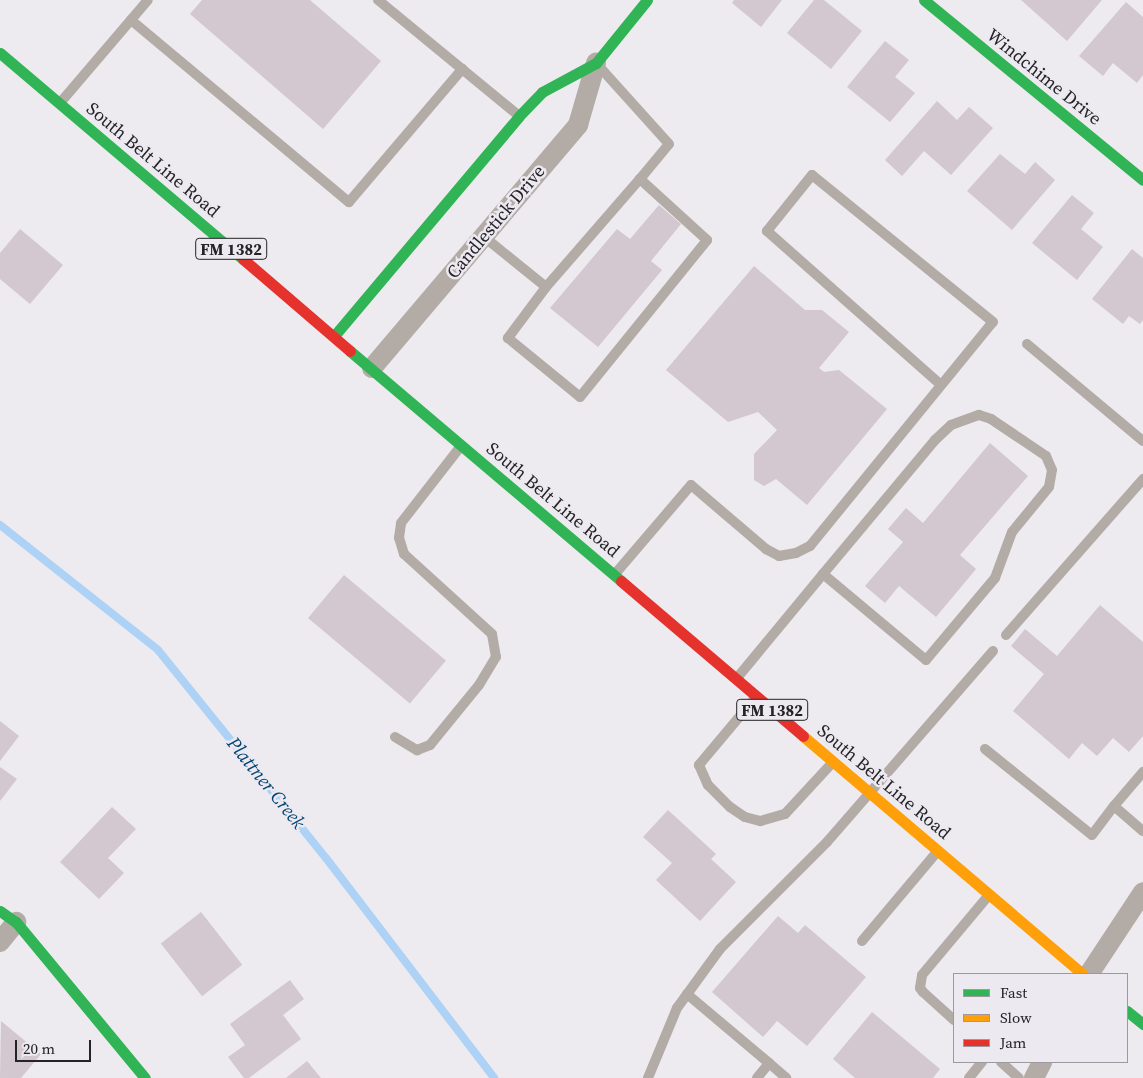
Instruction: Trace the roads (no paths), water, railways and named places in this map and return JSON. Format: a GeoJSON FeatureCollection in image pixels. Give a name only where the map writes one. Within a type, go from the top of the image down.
{"type":"FeatureCollection","features":[{"type":"Feature","properties":{"kind":"main road","name":"Candlestick Drive"},"geometry":{"type":"LineString","coordinates":[[334,336],[519,116],[542,92],[596,63],[647,0]]}},
{"type":"Feature","properties":{"kind":"main road","name":"Windchime Drive"},"geometry":{"type":"LineString","coordinates":[[924,0],[1143,180]]}},
{"type":"Feature","properties":{"kind":"main road","name":"South Belt Line Road"},"geometry":{"type":"LineString","coordinates":[[0,53],[1082,973]]}},
{"type":"Feature","properties":{"kind":"main road"},"geometry":{"type":"LineString","coordinates":[[8,916],[145,1078]]}},
{"type":"Feature","properties":{"kind":"main road"},"geometry":{"type":"LineString","coordinates":[[1128,1012],[1141,1019]]}},
{"type":"Feature","properties":{"kind":"street","name":"Candlestick Drive"},"geometry":{"type":"LineString","coordinates":[[372,368],[578,125],[596,63]]}},
{"type":"Feature","properties":{"kind":"street"},"geometry":{"type":"LineString","coordinates":[[1090,973],[1143,892]]}},
{"type":"Feature","properties":{"kind":"street"},"geometry":{"type":"LineString","coordinates":[[0,942],[8,916]]}},
{"type":"Feature","properties":{"kind":"street"},"geometry":{"type":"LineString","coordinates":[[1034,1078],[1042,1063]]}},
{"type":"Feature","properties":{"kind":"lane"},"geometry":{"type":"LineString","coordinates":[[60,103],[148,0]]}},
{"type":"Feature","properties":{"kind":"lane"},"geometry":{"type":"LineString","coordinates":[[378,0],[519,116]]}},
{"type":"Feature","properties":{"kind":"lane"},"geometry":{"type":"LineString","coordinates":[[131,20],[349,202],[462,69]]}},
{"type":"Feature","properties":{"kind":"lane"},"geometry":{"type":"LineString","coordinates":[[596,63],[669,144],[546,287],[508,338],[580,397],[707,240],[640,179]]}},
{"type":"Feature","properties":{"kind":"lane"},"geometry":{"type":"LineString","coordinates":[[614,575],[691,485],[766,549],[779,556],[796,553],[810,546],[993,322],[812,174],[767,231],[941,385]]}},
{"type":"Feature","properties":{"kind":"lane"},"geometry":{"type":"LineString","coordinates":[[483,236],[546,287]]}},
{"type":"Feature","properties":{"kind":"lane"},"geometry":{"type":"LineString","coordinates":[[1027,344],[1143,441]]}},
{"type":"Feature","properties":{"kind":"lane"},"geometry":{"type":"LineString","coordinates":[[736,679],[935,440],[951,425],[979,415],[992,419],[1046,456],[1052,470],[1049,487],[1012,532],[995,578],[926,660],[824,574]]}},
{"type":"Feature","properties":{"kind":"lane"},"geometry":{"type":"LineString","coordinates":[[395,737],[417,750],[430,745],[479,685],[496,657],[492,634],[404,554],[399,538],[401,522],[462,445]]}},
{"type":"Feature","properties":{"kind":"lane"},"geometry":{"type":"LineString","coordinates":[[1006,635],[1143,479]]}},
{"type":"Feature","properties":{"kind":"lane"},"geometry":{"type":"LineString","coordinates":[[648,1078],[677,1008],[720,950],[827,842],[993,651]]}},
{"type":"Feature","properties":{"kind":"lane"},"geometry":{"type":"LineString","coordinates":[[757,696],[699,765],[708,785],[730,807],[745,817],[760,821],[785,814],[833,761]]}},
{"type":"Feature","properties":{"kind":"lane"},"geometry":{"type":"LineString","coordinates":[[984,749],[1092,835],[1143,772]]}},
{"type":"Feature","properties":{"kind":"lane"},"geometry":{"type":"LineString","coordinates":[[1114,806],[1143,831]]}},
{"type":"Feature","properties":{"kind":"lane"},"geometry":{"type":"LineString","coordinates":[[862,941],[938,850]]}},
{"type":"Feature","properties":{"kind":"lane"},"geometry":{"type":"LineString","coordinates":[[953,1019],[923,992],[922,975],[989,894]]}},
{"type":"Feature","properties":{"kind":"lane"},"geometry":{"type":"LineString","coordinates":[[687,994],[786,1078]]}},
{"type":"Feature","properties":{"kind":"lane"},"geometry":{"type":"LineString","coordinates":[[969,1078],[981,1063]]}},
{"type":"Feature","properties":{"kind":"lane"},"geometry":{"type":"LineString","coordinates":[[1002,1063],[1019,1078]]}},
{"type":"Feature","properties":{"kind":"lane"},"geometry":{"type":"LineString","coordinates":[[757,1078],[769,1064]]}},
{"type":"Feature","properties":{"kind":"waterway","name":"Plattner Creek"},"geometry":{"type":"LineString","coordinates":[[0,525],[158,650],[326,858],[494,1078]]}}]}
